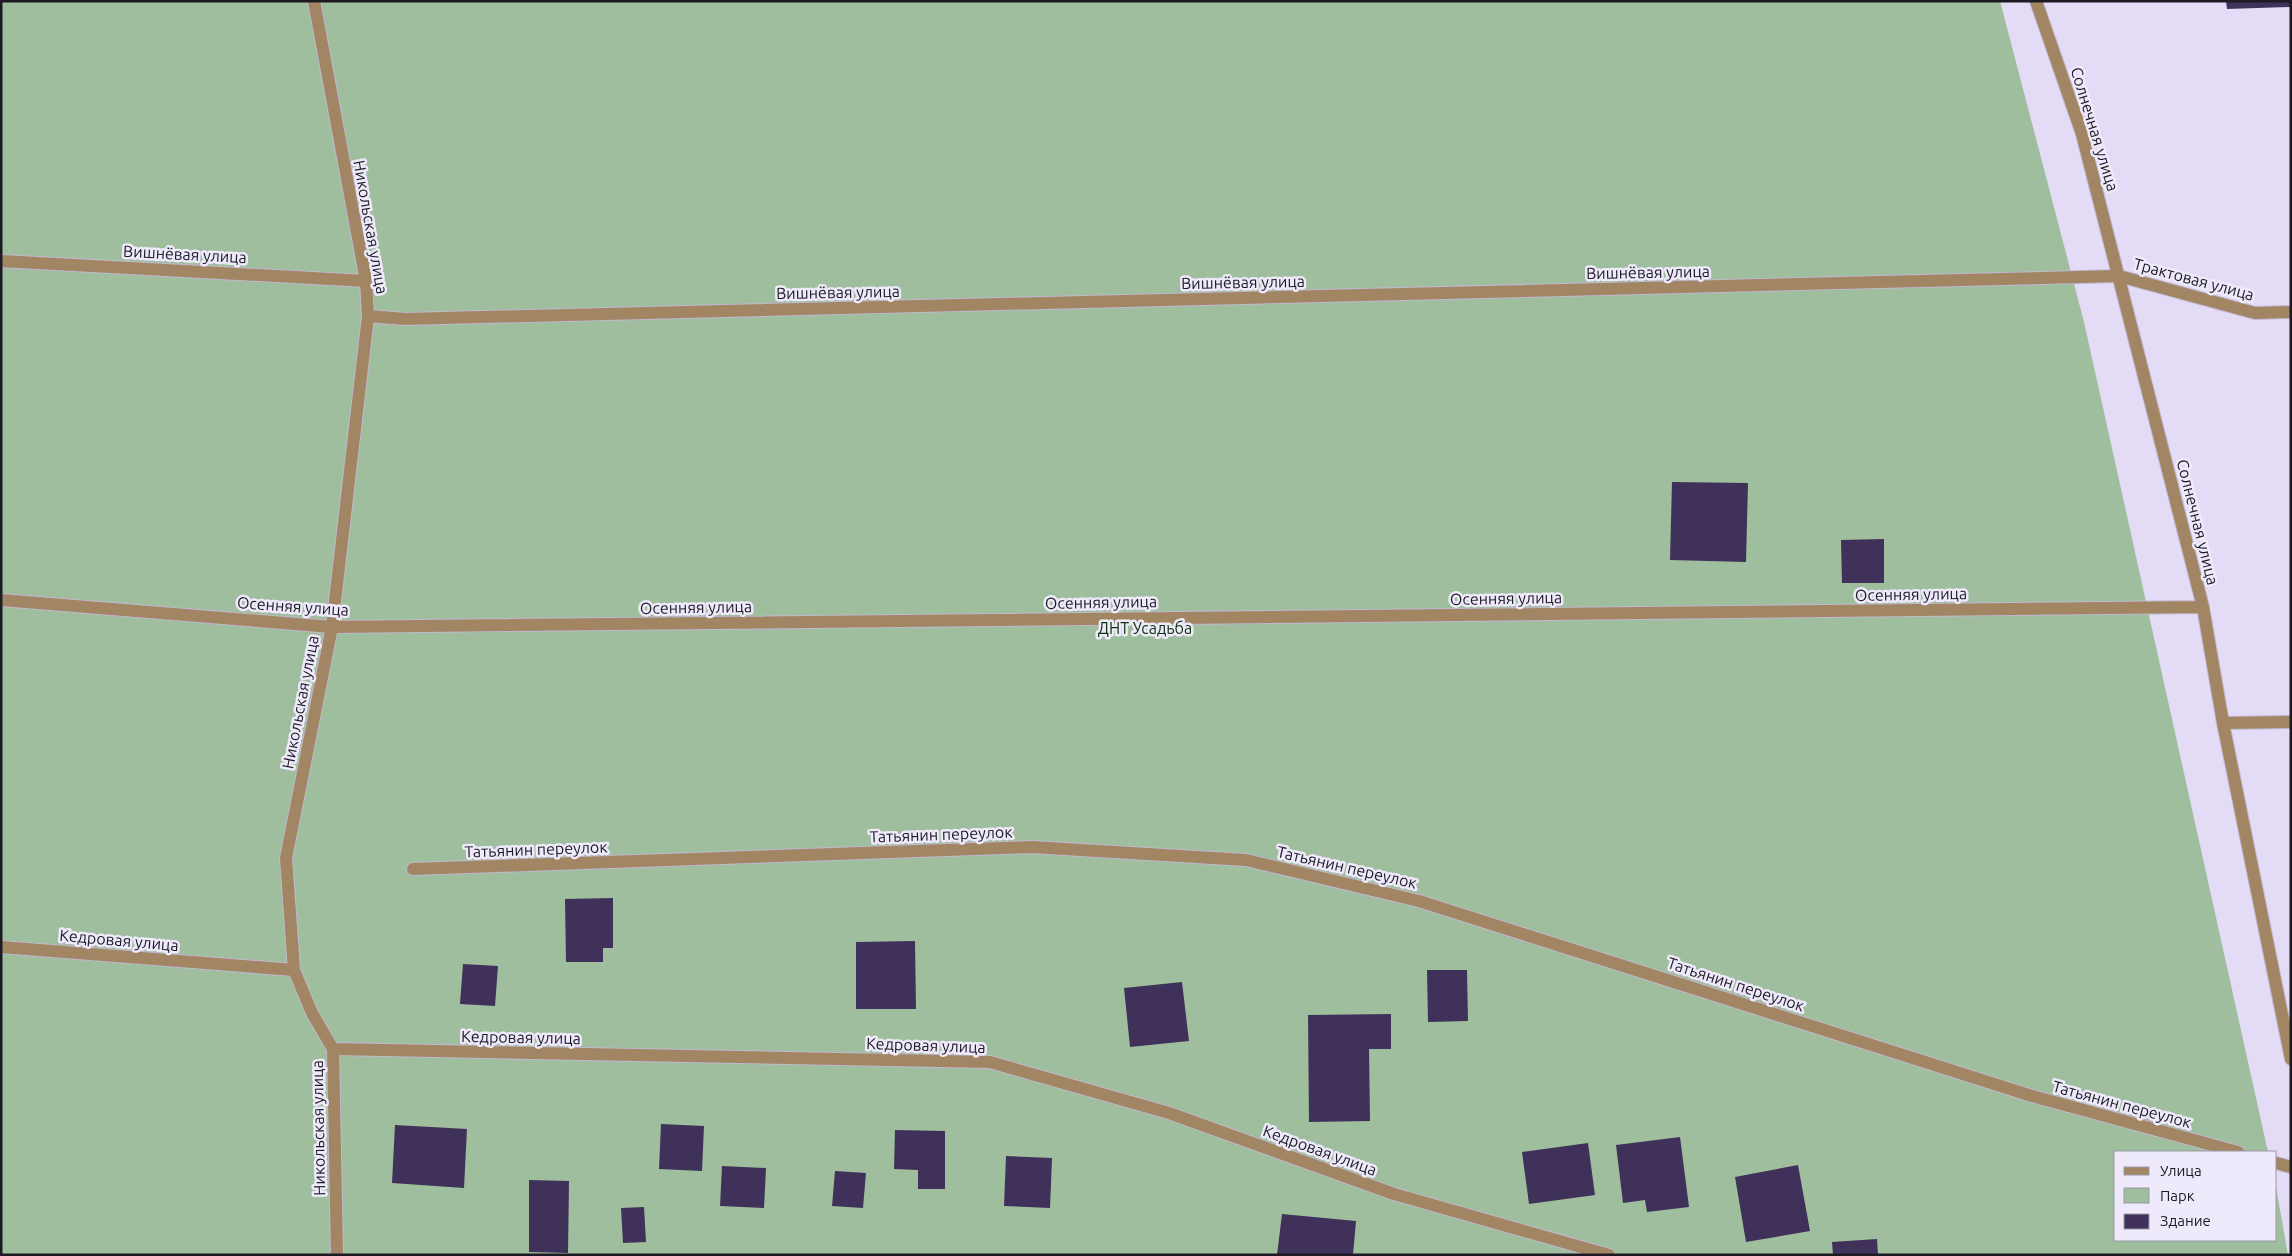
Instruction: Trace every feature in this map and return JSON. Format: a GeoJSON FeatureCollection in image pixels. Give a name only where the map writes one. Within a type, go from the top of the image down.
{"type":"FeatureCollection","features":[{"type":"Feature","properties":{"kind":"street","name":"Никольская улица"},"geometry":{"type":"LineString","coordinates":[[314,1],[366,281],[368,316],[332,627],[286,858],[294,970],[312,1013],[333,1049],[337,1255]]}},
{"type":"Feature","properties":{"kind":"street","name":"Солнечная улица"},"geometry":{"type":"LineString","coordinates":[[2036,1],[2082,134],[2203,607],[2223,722],[2291,1059]]}},
{"type":"Feature","properties":{"kind":"street","name":"Вишнёвая улица"},"geometry":{"type":"LineString","coordinates":[[1,261],[366,281]]}},
{"type":"Feature","properties":{"kind":"street","name":"Вишнёвая улица"},"geometry":{"type":"LineString","coordinates":[[368,316],[405,320],[2119,276]]}},
{"type":"Feature","properties":{"kind":"street","name":"Трактовая улица"},"geometry":{"type":"LineString","coordinates":[[2119,276],[2255,313],[2291,312]]}},
{"type":"Feature","properties":{"kind":"street","name":"Осенняя улица"},"geometry":{"type":"LineString","coordinates":[[1,600],[332,627],[2203,607]]}},
{"type":"Feature","properties":{"kind":"street"},"geometry":{"type":"LineString","coordinates":[[2223,722],[2291,722]]}},
{"type":"Feature","properties":{"kind":"street","name":"Татьянин переулок"},"geometry":{"type":"LineString","coordinates":[[413,869],[1032,847],[1246,860],[1419,901],[2032,1096],[2234,1151]]}},
{"type":"Feature","properties":{"kind":"street","name":"Кедровая улица"},"geometry":{"type":"LineString","coordinates":[[1,947],[294,970]]}},
{"type":"Feature","properties":{"kind":"street","name":"Кедровая улица"},"geometry":{"type":"LineString","coordinates":[[333,1049],[990,1062],[1169,1113],[1394,1194],[1609,1255]]}},
{"type":"Feature","properties":{"kind":"street"},"geometry":{"type":"LineString","coordinates":[[2277,1163],[2291,1167]]}},
{"type":"Feature","properties":{"kind":"green space","name":"ДНТ Усадьба"},"geometry":{"type":"Polygon","coordinates":[[[1,1],[2000,1],[2084,322],[2268,1151],[2114,1151],[2114,1241],[2277,1241],[2277,1193],[2288,1255],[1,1255],[1,1]]]}},
{"type":"Feature","properties":{"kind":"building"},"geometry":{"type":"Polygon","coordinates":[[[2226,1],[2291,1],[2291,7],[2227,9],[2226,1]]]}},
{"type":"Feature","properties":{"kind":"building"},"geometry":{"type":"Polygon","coordinates":[[[1672,482],[1748,483],[1746,562],[1670,560],[1672,482]]]}},
{"type":"Feature","properties":{"kind":"building"},"geometry":{"type":"Polygon","coordinates":[[[1884,539],[1884,583],[1842,583],[1841,540],[1884,539]]]}},
{"type":"Feature","properties":{"kind":"building"},"geometry":{"type":"Polygon","coordinates":[[[613,898],[613,948],[603,948],[603,962],[566,962],[565,899],[613,898]]]}},
{"type":"Feature","properties":{"kind":"building"},"geometry":{"type":"Polygon","coordinates":[[[915,941],[916,1009],[856,1009],[856,942],[915,941]]]}},
{"type":"Feature","properties":{"kind":"building"},"geometry":{"type":"Polygon","coordinates":[[[463,964],[498,966],[495,1006],[460,1004],[463,964]]]}},
{"type":"Feature","properties":{"kind":"building"},"geometry":{"type":"Polygon","coordinates":[[[1427,970],[1467,970],[1468,1021],[1428,1022],[1427,970]]]}},
{"type":"Feature","properties":{"kind":"building"},"geometry":{"type":"Polygon","coordinates":[[[1182,982],[1189,1041],[1130,1047],[1124,988],[1182,982]]]}},
{"type":"Feature","properties":{"kind":"building"},"geometry":{"type":"Polygon","coordinates":[[[1391,1014],[1391,1049],[1369,1049],[1370,1121],[1309,1122],[1308,1015],[1391,1014]]]}},
{"type":"Feature","properties":{"kind":"building"},"geometry":{"type":"Polygon","coordinates":[[[661,1124],[704,1126],[702,1171],[659,1169],[661,1124]]]}},
{"type":"Feature","properties":{"kind":"building"},"geometry":{"type":"Polygon","coordinates":[[[395,1125],[467,1129],[464,1188],[392,1183],[395,1125]]]}},
{"type":"Feature","properties":{"kind":"building"},"geometry":{"type":"Polygon","coordinates":[[[895,1130],[945,1131],[945,1189],[918,1189],[918,1170],[894,1169],[895,1130]]]}},
{"type":"Feature","properties":{"kind":"building"},"geometry":{"type":"Polygon","coordinates":[[[1680,1137],[1689,1207],[1647,1212],[1645,1200],[1623,1203],[1616,1145],[1680,1137]]]}},
{"type":"Feature","properties":{"kind":"building"},"geometry":{"type":"Polygon","coordinates":[[[1588,1143],[1595,1195],[1529,1204],[1522,1152],[1588,1143]]]}},
{"type":"Feature","properties":{"kind":"building"},"geometry":{"type":"Polygon","coordinates":[[[1006,1156],[1052,1158],[1050,1208],[1004,1206],[1006,1156]]]}},
{"type":"Feature","properties":{"kind":"building"},"geometry":{"type":"Polygon","coordinates":[[[1798,1165],[1810,1231],[1746,1242],[1735,1177],[1798,1165]]]}},
{"type":"Feature","properties":{"kind":"building"},"geometry":{"type":"Polygon","coordinates":[[[722,1166],[766,1168],[764,1208],[720,1206],[722,1166]]]}},
{"type":"Feature","properties":{"kind":"building"},"geometry":{"type":"Polygon","coordinates":[[[835,1171],[866,1173],[863,1208],[832,1206],[835,1171]]]}},
{"type":"Feature","properties":{"kind":"building"},"geometry":{"type":"Polygon","coordinates":[[[529,1180],[569,1181],[568,1253],[529,1252],[529,1180]]]}},
{"type":"Feature","properties":{"kind":"building"},"geometry":{"type":"Polygon","coordinates":[[[644,1207],[646,1242],[623,1243],[621,1208],[644,1207]]]}},
{"type":"Feature","properties":{"kind":"building"},"geometry":{"type":"Polygon","coordinates":[[[1282,1214],[1356,1221],[1353,1255],[1277,1255],[1282,1214]]]}},
{"type":"Feature","properties":{"kind":"building"},"geometry":{"type":"Polygon","coordinates":[[[1877,1239],[1878,1255],[1833,1255],[1832,1242],[1877,1239]]]}}]}
